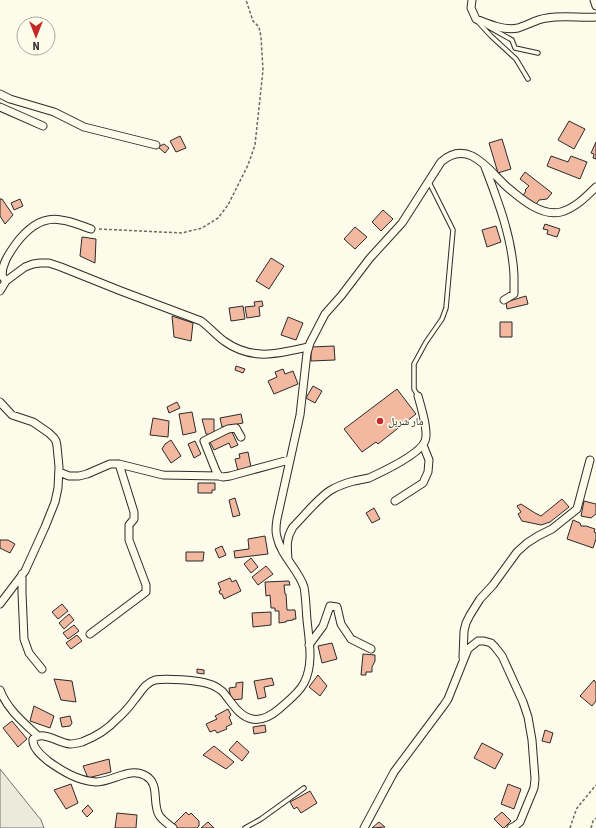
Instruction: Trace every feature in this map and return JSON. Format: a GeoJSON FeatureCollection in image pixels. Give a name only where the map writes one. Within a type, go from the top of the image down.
{"type":"FeatureCollection","features":[{"type":"Feature","properties":{"kind":"street"},"geometry":{"type":"LineString","coordinates":[[472,0],[471,8],[476,19],[511,29],[546,18],[570,16],[596,17]]}},
{"type":"Feature","properties":{"kind":"street"},"geometry":{"type":"LineString","coordinates":[[594,0],[596,6]]}},
{"type":"Feature","properties":{"kind":"street"},"geometry":{"type":"LineString","coordinates":[[0,94],[10,99],[54,112],[84,127],[156,145]]}},
{"type":"Feature","properties":{"kind":"street"},"geometry":{"type":"LineString","coordinates":[[0,107],[43,126]]}},
{"type":"Feature","properties":{"kind":"street"},"geometry":{"type":"LineString","coordinates":[[173,828],[159,815],[154,786],[150,778],[141,773],[135,772],[101,781],[89,781],[75,777],[65,772],[41,755],[32,742],[33,739],[38,736],[45,736],[71,744],[81,742],[98,734],[117,720],[147,684],[155,680],[182,680],[213,685],[222,691],[241,714],[254,720],[271,715],[291,699],[302,687],[306,678],[310,661],[310,645],[304,587],[280,548],[276,527],[289,460],[300,415],[308,347],[325,314],[370,258],[402,223],[441,162],[451,155],[466,154],[472,156],[484,164],[507,187],[520,197],[542,211],[549,213],[568,210],[596,187]]}},
{"type":"Feature","properties":{"kind":"street"},"geometry":{"type":"LineString","coordinates":[[484,164],[504,223],[510,246],[514,275],[514,294],[504,300]]}},
{"type":"Feature","properties":{"kind":"street"},"geometry":{"type":"LineString","coordinates":[[6,281],[2,276],[2,270],[8,255],[22,235],[32,226],[40,222],[60,219],[91,229]]}},
{"type":"Feature","properties":{"kind":"street"},"geometry":{"type":"LineString","coordinates":[[0,290],[6,281],[25,267],[33,264],[49,263],[61,266],[121,291],[201,320],[223,340],[234,347],[247,352],[274,354],[308,347]]}},
{"type":"Feature","properties":{"kind":"street"},"geometry":{"type":"LineString","coordinates":[[288,559],[287,541],[290,532],[324,495],[336,488],[354,481],[369,478],[386,470],[406,459],[423,445],[427,433],[418,396]]}},
{"type":"Feature","properties":{"kind":"street"},"geometry":{"type":"LineString","coordinates":[[0,402],[12,415],[33,422],[54,438],[57,443],[59,472],[55,502],[46,527],[27,566],[0,604]]}},
{"type":"Feature","properties":{"kind":"street"},"geometry":{"type":"LineString","coordinates":[[219,476],[204,441],[228,429],[236,428],[241,437]]}},
{"type":"Feature","properties":{"kind":"street"},"geometry":{"type":"LineString","coordinates":[[395,501],[423,483],[428,472],[429,460],[423,445]]}},
{"type":"Feature","properties":{"kind":"street"},"geometry":{"type":"LineString","coordinates":[[59,472],[69,476],[79,476],[110,464],[119,464],[163,475],[223,477],[289,460]]}},
{"type":"Feature","properties":{"kind":"street"},"geometry":{"type":"LineString","coordinates":[[462,661],[464,631],[470,615],[517,552],[527,543],[552,529],[577,509],[590,460]]}},
{"type":"Feature","properties":{"kind":"street"},"geometry":{"type":"LineString","coordinates":[[90,634],[146,592],[146,585],[129,540],[129,525],[134,519],[134,512],[119,464]]}},
{"type":"Feature","properties":{"kind":"street"},"geometry":{"type":"LineString","coordinates":[[22,574],[24,639],[29,653],[42,669]]}},
{"type":"Feature","properties":{"kind":"street"},"geometry":{"type":"LineString","coordinates":[[310,645],[323,626],[330,606],[337,607],[341,624],[351,639],[371,649]]}},
{"type":"Feature","properties":{"kind":"street"},"geometry":{"type":"LineString","coordinates":[[364,828],[394,772],[444,705],[468,649],[478,641],[491,643],[496,647],[502,656],[524,702],[528,717],[532,740],[535,779],[534,788],[520,822],[511,828]]}},
{"type":"Feature","properties":{"kind":"street"},"geometry":{"type":"LineString","coordinates":[[0,690],[6,703],[13,712],[38,736]]}},
{"type":"Feature","properties":{"kind":"lane"},"geometry":{"type":"LineString","coordinates":[[476,19],[512,40],[515,48],[538,53]]}},
{"type":"Feature","properties":{"kind":"lane"},"geometry":{"type":"LineString","coordinates":[[476,19],[491,36],[516,58],[528,79]]}},
{"type":"Feature","properties":{"kind":"lane"},"geometry":{"type":"LineString","coordinates":[[418,396],[414,389],[414,364],[426,342],[442,319],[446,308],[453,230],[429,181]]}},
{"type":"Feature","properties":{"kind":"lane"},"geometry":{"type":"LineString","coordinates":[[245,828],[261,819],[304,788]]}},
{"type":"Feature","properties":{"kind":"path"},"geometry":{"type":"LineString","coordinates":[[91,229],[182,233],[202,228],[218,218],[228,205],[248,164],[255,145],[263,70],[259,27],[253,21],[246,0]]}},
{"type":"Feature","properties":{"kind":"path"},"geometry":{"type":"LineString","coordinates":[[570,828],[578,808],[596,785]]}},
{"type":"Feature","properties":{"kind":"path"},"geometry":{"type":"LineString","coordinates":[[591,828],[596,818]]}},
{"type":"Feature","properties":{"kind":"shaded area"},"geometry":{"type":"Polygon","coordinates":[[[0,769],[41,820],[44,828],[0,828],[0,769]]]}},
{"type":"Feature","properties":{"kind":"building"},"geometry":{"type":"Polygon","coordinates":[[[569,121],[585,129],[574,149],[558,140],[569,121]]]}},
{"type":"Feature","properties":{"kind":"building"},"geometry":{"type":"Polygon","coordinates":[[[180,136],[186,148],[176,152],[170,141],[180,136]]]}},
{"type":"Feature","properties":{"kind":"building"},"geometry":{"type":"Polygon","coordinates":[[[502,139],[511,169],[498,173],[489,143],[502,139]]]}},
{"type":"Feature","properties":{"kind":"building"},"geometry":{"type":"Polygon","coordinates":[[[596,142],[596,159],[593,158],[594,154],[591,153],[596,142]]]}},
{"type":"Feature","properties":{"kind":"building"},"geometry":{"type":"Polygon","coordinates":[[[164,144],[169,148],[165,153],[158,147],[164,144]]]}},
{"type":"Feature","properties":{"kind":"building"},"geometry":{"type":"Polygon","coordinates":[[[551,156],[568,162],[571,156],[587,162],[580,179],[547,166],[551,156]]]}},
{"type":"Feature","properties":{"kind":"building"},"geometry":{"type":"Polygon","coordinates":[[[525,172],[552,193],[547,199],[539,200],[535,206],[522,197],[526,191],[525,190],[529,186],[520,179],[525,172]]]}},
{"type":"Feature","properties":{"kind":"building"},"geometry":{"type":"Polygon","coordinates":[[[0,199],[2,199],[13,215],[5,224],[0,216],[0,199]]]}},
{"type":"Feature","properties":{"kind":"building"},"geometry":{"type":"Polygon","coordinates":[[[20,199],[23,206],[14,210],[11,203],[20,199]]]}},
{"type":"Feature","properties":{"kind":"building"},"geometry":{"type":"Polygon","coordinates":[[[383,210],[393,219],[381,231],[372,222],[383,210]]]}},
{"type":"Feature","properties":{"kind":"building"},"geometry":{"type":"Polygon","coordinates":[[[545,224],[560,229],[557,237],[547,234],[548,230],[543,229],[545,224]]]}},
{"type":"Feature","properties":{"kind":"building"},"geometry":{"type":"Polygon","coordinates":[[[496,226],[501,242],[487,247],[482,230],[496,226]]]}},
{"type":"Feature","properties":{"kind":"building"},"geometry":{"type":"Polygon","coordinates":[[[355,227],[367,237],[355,249],[344,239],[355,227]]]}},
{"type":"Feature","properties":{"kind":"building"},"geometry":{"type":"Polygon","coordinates":[[[82,237],[96,239],[95,263],[80,256],[82,237]]]}},
{"type":"Feature","properties":{"kind":"building"},"geometry":{"type":"Polygon","coordinates":[[[271,258],[284,266],[269,289],[256,281],[271,258]]]}},
{"type":"Feature","properties":{"kind":"building"},"geometry":{"type":"Polygon","coordinates":[[[526,296],[528,304],[507,309],[506,302],[526,296]]]}},
{"type":"Feature","properties":{"kind":"building"},"geometry":{"type":"Polygon","coordinates":[[[262,301],[263,306],[259,307],[260,316],[247,318],[245,307],[255,306],[254,302],[262,301]]]}},
{"type":"Feature","properties":{"kind":"building"},"geometry":{"type":"Polygon","coordinates":[[[243,306],[245,319],[231,321],[229,308],[243,306]]]}},
{"type":"Feature","properties":{"kind":"building"},"geometry":{"type":"Polygon","coordinates":[[[172,316],[193,323],[191,341],[174,337],[172,316]]]}},
{"type":"Feature","properties":{"kind":"building"},"geometry":{"type":"Polygon","coordinates":[[[288,317],[303,323],[296,340],[281,335],[288,317]]]}},
{"type":"Feature","properties":{"kind":"building"},"geometry":{"type":"Polygon","coordinates":[[[500,322],[512,322],[512,337],[500,337],[500,322]]]}},
{"type":"Feature","properties":{"kind":"building"},"geometry":{"type":"Polygon","coordinates":[[[334,346],[335,360],[311,361],[311,347],[334,346]]]}},
{"type":"Feature","properties":{"kind":"building"},"geometry":{"type":"Polygon","coordinates":[[[236,366],[245,369],[243,373],[235,370],[236,366]]]}},
{"type":"Feature","properties":{"kind":"building"},"geometry":{"type":"Polygon","coordinates":[[[283,369],[285,374],[293,371],[298,384],[274,394],[268,381],[277,377],[275,372],[283,369]]]}},
{"type":"Feature","properties":{"kind":"building"},"geometry":{"type":"Polygon","coordinates":[[[313,386],[322,391],[315,403],[306,398],[313,386]]]}},
{"type":"Feature","properties":{"kind":"building","name":"مار شربل"},"geometry":{"type":"Polygon","coordinates":[[[397,389],[416,414],[378,444],[376,442],[362,452],[344,429],[397,389]]]}},
{"type":"Feature","properties":{"kind":"building"},"geometry":{"type":"Polygon","coordinates":[[[177,402],[180,408],[169,413],[167,407],[177,402]]]}},
{"type":"Feature","properties":{"kind":"building"},"geometry":{"type":"Polygon","coordinates":[[[192,412],[196,432],[183,435],[179,414],[192,412]]]}},
{"type":"Feature","properties":{"kind":"building"},"geometry":{"type":"Polygon","coordinates":[[[241,414],[243,423],[222,427],[220,418],[241,414]]]}},
{"type":"Feature","properties":{"kind":"building"},"geometry":{"type":"Polygon","coordinates":[[[153,418],[169,421],[168,437],[150,435],[153,418]]]}},
{"type":"Feature","properties":{"kind":"building"},"geometry":{"type":"Polygon","coordinates":[[[202,419],[214,419],[214,435],[206,434],[202,419]]]}},
{"type":"Feature","properties":{"kind":"building"},"geometry":{"type":"Polygon","coordinates":[[[231,430],[238,445],[231,448],[229,443],[214,450],[209,440],[231,430]]]}},
{"type":"Feature","properties":{"kind":"building"},"geometry":{"type":"Polygon","coordinates":[[[171,440],[181,456],[171,463],[162,449],[165,444],[171,440]]]}},
{"type":"Feature","properties":{"kind":"building"},"geometry":{"type":"Polygon","coordinates":[[[195,441],[201,454],[194,458],[188,444],[195,441]]]}},
{"type":"Feature","properties":{"kind":"building"},"geometry":{"type":"Polygon","coordinates":[[[248,452],[251,467],[238,471],[235,459],[240,458],[239,454],[248,452]]]}},
{"type":"Feature","properties":{"kind":"building"},"geometry":{"type":"Polygon","coordinates":[[[198,483],[215,483],[215,490],[212,490],[212,493],[198,493],[198,483]]]}},
{"type":"Feature","properties":{"kind":"building"},"geometry":{"type":"Polygon","coordinates":[[[235,498],[240,515],[233,517],[229,500],[235,498]]]}},
{"type":"Feature","properties":{"kind":"building"},"geometry":{"type":"Polygon","coordinates":[[[562,499],[569,507],[550,522],[541,525],[522,521],[518,514],[521,512],[517,506],[521,504],[541,516],[562,499]]]}},
{"type":"Feature","properties":{"kind":"building"},"geometry":{"type":"Polygon","coordinates":[[[584,501],[596,504],[596,514],[591,518],[581,516],[584,501]]]}},
{"type":"Feature","properties":{"kind":"building"},"geometry":{"type":"Polygon","coordinates":[[[374,508],[380,519],[372,523],[366,513],[374,508]]]}},
{"type":"Feature","properties":{"kind":"building"},"geometry":{"type":"Polygon","coordinates":[[[573,520],[580,523],[581,526],[595,529],[594,532],[596,533],[596,539],[593,548],[567,539],[573,520]]]}},
{"type":"Feature","properties":{"kind":"building"},"geometry":{"type":"Polygon","coordinates":[[[265,536],[268,554],[235,558],[234,551],[249,549],[248,539],[265,536]]]}},
{"type":"Feature","properties":{"kind":"building"},"geometry":{"type":"Polygon","coordinates":[[[0,540],[8,540],[15,544],[10,553],[0,548],[0,540]]]}},
{"type":"Feature","properties":{"kind":"building"},"geometry":{"type":"Polygon","coordinates":[[[222,546],[226,555],[219,558],[215,549],[222,546]]]}},
{"type":"Feature","properties":{"kind":"building"},"geometry":{"type":"Polygon","coordinates":[[[186,552],[204,552],[203,561],[186,561],[186,552]]]}},
{"type":"Feature","properties":{"kind":"building"},"geometry":{"type":"Polygon","coordinates":[[[251,558],[258,567],[251,573],[244,564],[251,558]]]}},
{"type":"Feature","properties":{"kind":"building"},"geometry":{"type":"Polygon","coordinates":[[[266,566],[273,574],[258,585],[252,577],[266,566]]]}},
{"type":"Feature","properties":{"kind":"building"},"geometry":{"type":"Polygon","coordinates":[[[230,578],[232,582],[236,580],[241,591],[224,599],[222,594],[220,594],[219,591],[221,590],[218,583],[230,578]]]}},
{"type":"Feature","properties":{"kind":"building"},"geometry":{"type":"Polygon","coordinates":[[[289,581],[290,585],[284,585],[287,610],[295,610],[296,619],[279,623],[279,611],[275,611],[275,608],[271,608],[270,595],[266,596],[265,582],[289,581]]]}},
{"type":"Feature","properties":{"kind":"building"},"geometry":{"type":"Polygon","coordinates":[[[62,604],[68,611],[58,619],[52,612],[62,604]]]}},
{"type":"Feature","properties":{"kind":"building"},"geometry":{"type":"Polygon","coordinates":[[[271,612],[271,625],[253,627],[252,613],[271,612]]]}},
{"type":"Feature","properties":{"kind":"building"},"geometry":{"type":"Polygon","coordinates":[[[69,614],[74,620],[64,629],[59,623],[69,614]]]}},
{"type":"Feature","properties":{"kind":"building"},"geometry":{"type":"Polygon","coordinates":[[[74,625],[79,631],[68,639],[63,633],[74,625]]]}},
{"type":"Feature","properties":{"kind":"building"},"geometry":{"type":"Polygon","coordinates":[[[77,635],[82,641],[71,649],[66,643],[77,635]]]}},
{"type":"Feature","properties":{"kind":"building"},"geometry":{"type":"Polygon","coordinates":[[[332,643],[337,659],[322,663],[318,646],[332,643]]]}},
{"type":"Feature","properties":{"kind":"building"},"geometry":{"type":"Polygon","coordinates":[[[363,654],[375,655],[372,672],[366,672],[366,675],[361,675],[363,654]]]}},
{"type":"Feature","properties":{"kind":"building"},"geometry":{"type":"Polygon","coordinates":[[[197,669],[204,670],[204,674],[197,673],[197,669]]]}},
{"type":"Feature","properties":{"kind":"building"},"geometry":{"type":"Polygon","coordinates":[[[318,675],[327,686],[320,696],[309,687],[318,675]]]}},
{"type":"Feature","properties":{"kind":"building"},"geometry":{"type":"Polygon","coordinates":[[[272,678],[274,685],[264,687],[266,697],[258,699],[254,681],[272,678]]]}},
{"type":"Feature","properties":{"kind":"building"},"geometry":{"type":"Polygon","coordinates":[[[54,679],[72,681],[76,702],[61,700],[54,679]]]}},
{"type":"Feature","properties":{"kind":"building"},"geometry":{"type":"Polygon","coordinates":[[[594,680],[596,683],[596,701],[592,706],[580,696],[594,680]]]}},
{"type":"Feature","properties":{"kind":"building"},"geometry":{"type":"Polygon","coordinates":[[[243,682],[242,699],[231,700],[229,688],[236,687],[236,683],[243,682]]]}},
{"type":"Feature","properties":{"kind":"building"},"geometry":{"type":"Polygon","coordinates":[[[34,706],[54,716],[50,728],[30,721],[34,706]]]}},
{"type":"Feature","properties":{"kind":"building"},"geometry":{"type":"Polygon","coordinates":[[[228,709],[231,715],[229,717],[232,724],[226,727],[227,729],[217,733],[215,730],[210,732],[206,724],[217,719],[215,716],[228,709]]]}},
{"type":"Feature","properties":{"kind":"building"},"geometry":{"type":"Polygon","coordinates":[[[70,716],[72,723],[70,726],[62,727],[60,718],[70,716]]]}},
{"type":"Feature","properties":{"kind":"building"},"geometry":{"type":"Polygon","coordinates":[[[12,721],[27,739],[18,747],[3,728],[12,721]]]}},
{"type":"Feature","properties":{"kind":"building"},"geometry":{"type":"Polygon","coordinates":[[[265,725],[266,732],[254,734],[253,727],[265,725]]]}},
{"type":"Feature","properties":{"kind":"building"},"geometry":{"type":"Polygon","coordinates":[[[545,730],[553,733],[550,743],[542,741],[545,730]]]}},
{"type":"Feature","properties":{"kind":"building"},"geometry":{"type":"Polygon","coordinates":[[[237,741],[249,752],[242,761],[229,750],[237,741]]]}},
{"type":"Feature","properties":{"kind":"building"},"geometry":{"type":"Polygon","coordinates":[[[482,743],[503,754],[495,769],[474,758],[482,743]]]}},
{"type":"Feature","properties":{"kind":"building"},"geometry":{"type":"Polygon","coordinates":[[[214,746],[234,762],[226,769],[203,755],[214,746]]]}},
{"type":"Feature","properties":{"kind":"building"},"geometry":{"type":"Polygon","coordinates":[[[109,759],[111,772],[88,778],[83,766],[109,759]]]}},
{"type":"Feature","properties":{"kind":"building"},"geometry":{"type":"Polygon","coordinates":[[[71,784],[78,803],[66,809],[54,790],[71,784]]]}},
{"type":"Feature","properties":{"kind":"building"},"geometry":{"type":"Polygon","coordinates":[[[508,784],[521,789],[514,809],[501,804],[508,784]]]}},
{"type":"Feature","properties":{"kind":"building"},"geometry":{"type":"Polygon","coordinates":[[[310,791],[317,803],[301,813],[297,807],[294,809],[290,802],[310,791]]]}},
{"type":"Feature","properties":{"kind":"building"},"geometry":{"type":"Polygon","coordinates":[[[88,805],[93,811],[87,817],[82,811],[88,805]]]}},
{"type":"Feature","properties":{"kind":"building"},"geometry":{"type":"Polygon","coordinates":[[[186,812],[189,815],[191,813],[199,821],[199,826],[197,828],[178,828],[174,824],[186,812]]]}},
{"type":"Feature","properties":{"kind":"building"},"geometry":{"type":"Polygon","coordinates":[[[502,812],[511,821],[504,828],[494,819],[502,812]]]}},
{"type":"Feature","properties":{"kind":"building"},"geometry":{"type":"Polygon","coordinates":[[[117,813],[137,815],[136,828],[115,828],[117,813]]]}},
{"type":"Feature","properties":{"kind":"building"},"geometry":{"type":"Polygon","coordinates":[[[208,822],[214,828],[201,828],[208,822]]]}},
{"type":"Feature","properties":{"kind":"building"},"geometry":{"type":"Polygon","coordinates":[[[379,822],[385,827],[372,828],[379,822]]]}},
{"type":"Feature","properties":{"kind":"place","name":"مار شربل"},"geometry":{"type":"Point","coordinates":[380,421]}}]}
